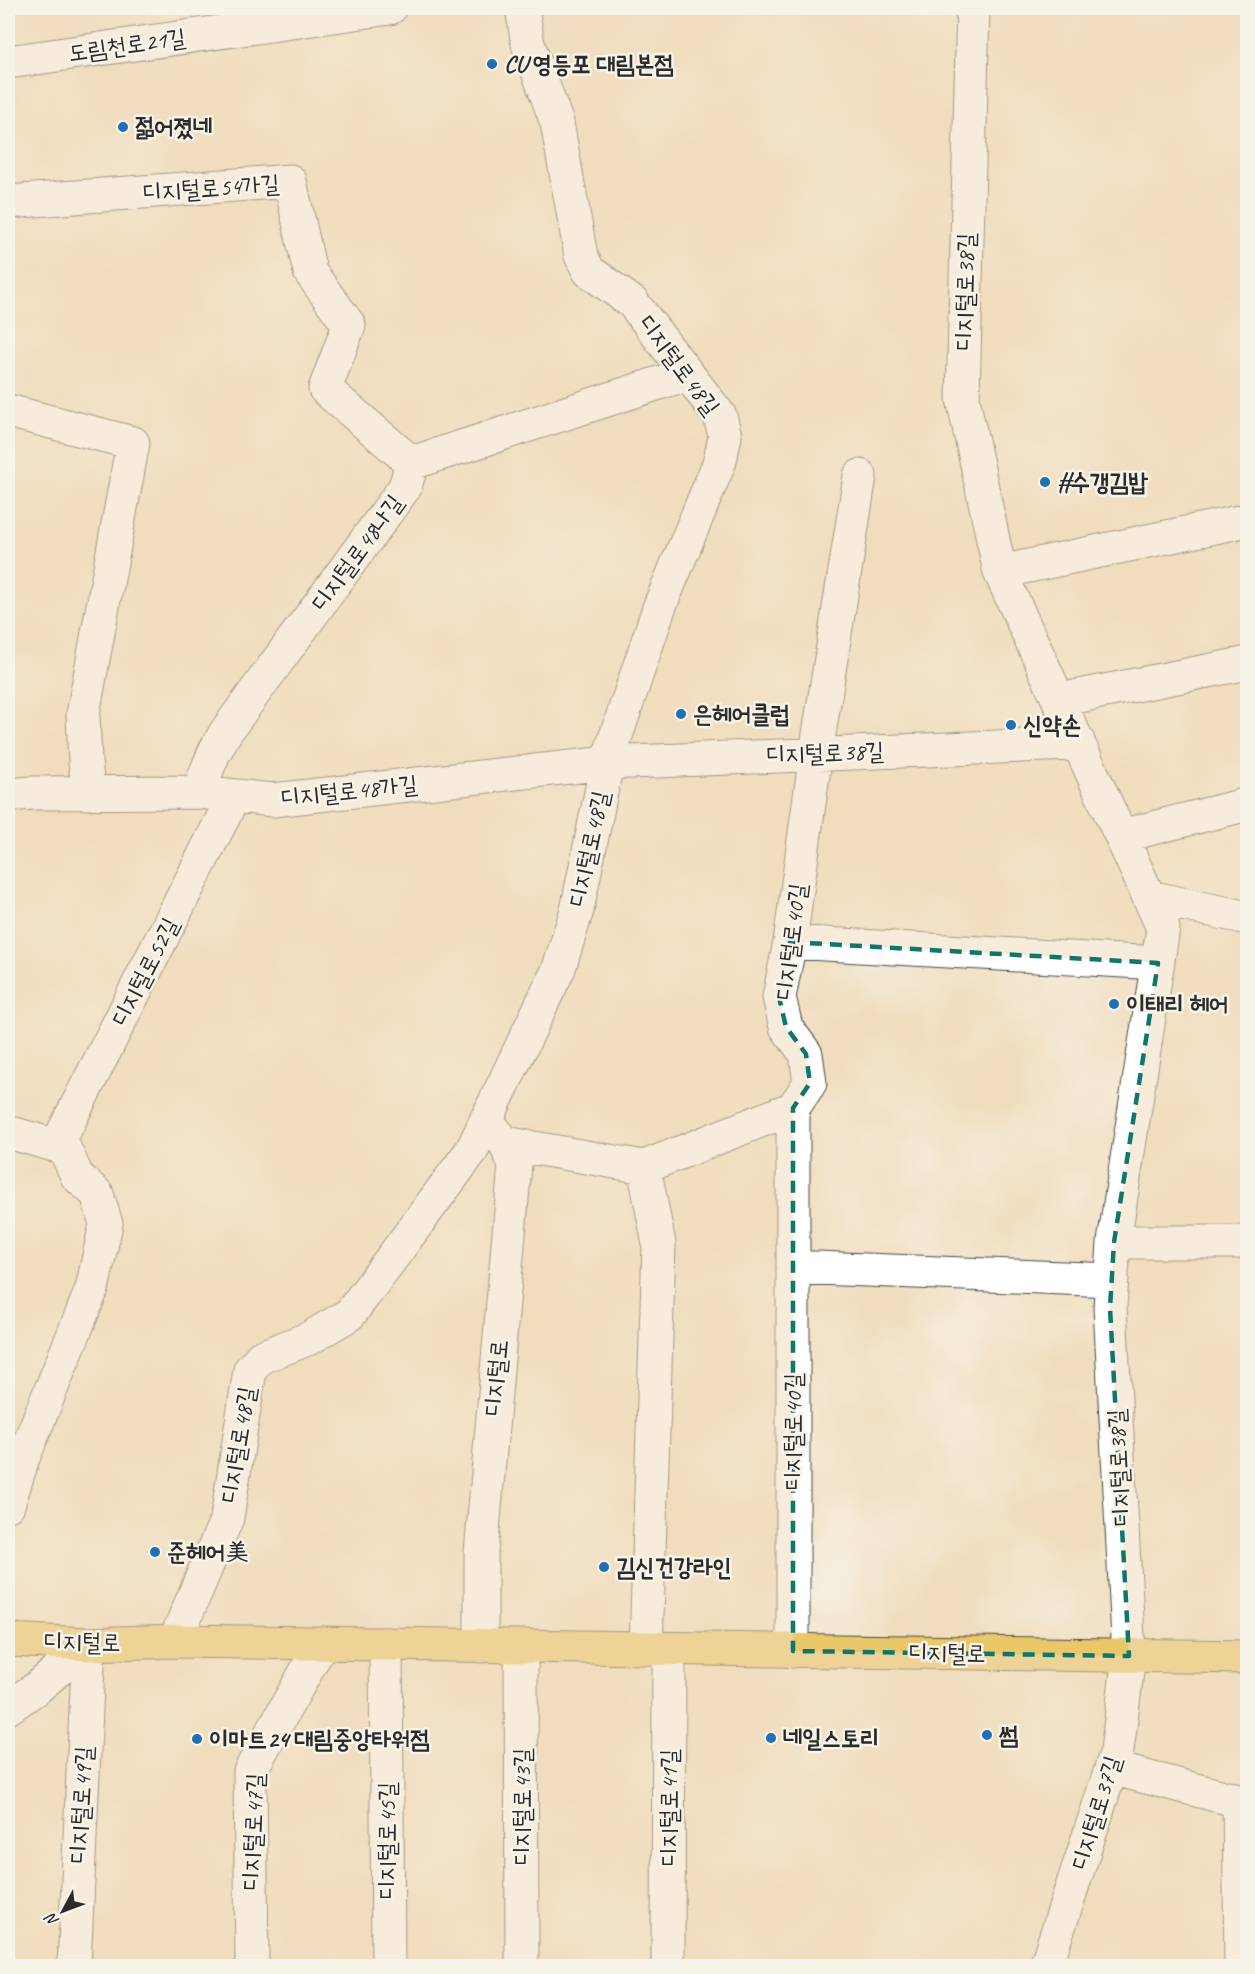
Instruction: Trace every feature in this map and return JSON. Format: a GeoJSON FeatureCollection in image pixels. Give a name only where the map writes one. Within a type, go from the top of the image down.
{"type":"FeatureCollection","features":[{"type":"Feature","properties":{"kind":"main road","name":"디지털로"},"geometry":{"type":"LineString","coordinates":[[8,1640],[88,1644],[176,1641],[1248,1657]]}},
{"type":"Feature","properties":{"kind":"street","name":"도림천로21길"},"geometry":{"type":"LineString","coordinates":[[8,62],[390,8]]}},
{"type":"Feature","properties":{"kind":"street","name":"디지털로48길"},"geometry":{"type":"LineString","coordinates":[[176,1641],[227,1518],[250,1370],[261,1357],[310,1338],[350,1314],[472,1150],[496,1132],[559,968],[577,910],[607,763],[659,608],[720,461],[724,444],[725,436],[720,416],[633,303],[589,271],[580,256],[557,123],[528,44],[522,8]]}},
{"type":"Feature","properties":{"kind":"street","name":"디지털로38길"},"geometry":{"type":"LineString","coordinates":[[972,8],[963,399],[1000,572],[1163,928],[1114,1242],[1110,1308],[1129,1656]]}},
{"type":"Feature","properties":{"kind":"street","name":"디지털로54가길"},"geometry":{"type":"LineString","coordinates":[[8,202],[290,181],[310,272],[349,325],[325,389],[412,463]]}},
{"type":"Feature","properties":{"kind":"street"},"geometry":{"type":"LineString","coordinates":[[412,463],[687,374]]}},
{"type":"Feature","properties":{"kind":"street"},"geometry":{"type":"LineString","coordinates":[[8,411],[133,442],[83,714],[89,793]]}},
{"type":"Feature","properties":{"kind":"street","name":"디지털로48나길"},"geometry":{"type":"LineString","coordinates":[[198,792],[225,733],[405,487],[412,463]]}},
{"type":"Feature","properties":{"kind":"street","name":"디지털로40길"},"geometry":{"type":"LineString","coordinates":[[792,1651],[793,1108],[810,1083],[806,1054],[786,1027],[779,997],[790,942],[816,753],[860,477]]}},
{"type":"Feature","properties":{"kind":"street"},"geometry":{"type":"LineString","coordinates":[[1000,572],[1248,520]]}},
{"type":"Feature","properties":{"kind":"street"},"geometry":{"type":"LineString","coordinates":[[1059,700],[1248,663]]}},
{"type":"Feature","properties":{"kind":"street","name":"디지털로38길"},"geometry":{"type":"LineString","coordinates":[[607,763],[1071,744],[1078,741]]}},
{"type":"Feature","properties":{"kind":"street","name":"디지털로48가길"},"geometry":{"type":"LineString","coordinates":[[8,795],[198,792],[273,800],[607,763]]}},
{"type":"Feature","properties":{"kind":"street","name":"디지털로52길"},"geometry":{"type":"LineString","coordinates":[[64,1148],[60,1139],[234,796]]}},
{"type":"Feature","properties":{"kind":"street"},"geometry":{"type":"LineString","coordinates":[[1122,836],[1248,804]]}},
{"type":"Feature","properties":{"kind":"street"},"geometry":{"type":"LineString","coordinates":[[1149,897],[1248,918]]}},
{"type":"Feature","properties":{"kind":"street"},"geometry":{"type":"LineString","coordinates":[[790,942],[1158,963]]}},
{"type":"Feature","properties":{"kind":"street"},"geometry":{"type":"LineString","coordinates":[[496,1132],[644,1167],[793,1108]]}},
{"type":"Feature","properties":{"kind":"street"},"geometry":{"type":"LineString","coordinates":[[8,1132],[64,1148],[77,1176],[98,1194],[106,1224],[92,1289],[23,1458],[8,1505]]}},
{"type":"Feature","properties":{"kind":"street","name":"디지털로"},"geometry":{"type":"LineString","coordinates":[[481,1646],[481,1553],[515,1165],[496,1132]]}},
{"type":"Feature","properties":{"kind":"street"},"geometry":{"type":"LineString","coordinates":[[644,1167],[659,1244],[658,1649]]}},
{"type":"Feature","properties":{"kind":"street"},"geometry":{"type":"LineString","coordinates":[[1114,1242],[1248,1242]]}},
{"type":"Feature","properties":{"kind":"street"},"geometry":{"type":"LineString","coordinates":[[793,1267],[1112,1280]]}},
{"type":"Feature","properties":{"kind":"street","name":"디지털로47길"},"geometry":{"type":"LineString","coordinates":[[252,1966],[250,1771],[322,1643]]}},
{"type":"Feature","properties":{"kind":"street"},"geometry":{"type":"LineString","coordinates":[[8,1707],[38,1687],[88,1644]]}},
{"type":"Feature","properties":{"kind":"street","name":"디지털로49길"},"geometry":{"type":"LineString","coordinates":[[74,1966],[88,1644]]}},
{"type":"Feature","properties":{"kind":"street","name":"디지털로45길"},"geometry":{"type":"LineString","coordinates":[[386,1644],[388,1966]]}},
{"type":"Feature","properties":{"kind":"street","name":"디지털로43길"},"geometry":{"type":"LineString","coordinates":[[521,1647],[522,1966]]}},
{"type":"Feature","properties":{"kind":"street","name":"디지털로41길"},"geometry":{"type":"LineString","coordinates":[[658,1649],[668,1966]]}},
{"type":"Feature","properties":{"kind":"street","name":"디지털로37길"},"geometry":{"type":"LineString","coordinates":[[1046,1966],[1117,1751],[1129,1656]]}},
{"type":"Feature","properties":{"kind":"street"},"geometry":{"type":"LineString","coordinates":[[1111,1768],[1239,1801],[1240,1966]]}},
{"type":"Feature","properties":{"kind":"highlighted area"},"geometry":{"type":"Polygon","coordinates":[[[790,942],[1158,963],[1114,1242],[1110,1308],[1129,1656],[793,1651],[793,1108],[810,1083],[806,1054],[786,1027],[779,997],[790,942]]]}},
{"type":"Feature","properties":{"kind":"place","name":"CU 영등포 대림본점"},"geometry":{"type":"Point","coordinates":[492,64]}},
{"type":"Feature","properties":{"kind":"place","name":"젊어졌네"},"geometry":{"type":"Point","coordinates":[123,127]}},
{"type":"Feature","properties":{"kind":"place","name":"#수갱김밥"},"geometry":{"type":"Point","coordinates":[1045,482]}},
{"type":"Feature","properties":{"kind":"place","name":"은헤어클럽"},"geometry":{"type":"Point","coordinates":[681,714]}},
{"type":"Feature","properties":{"kind":"place","name":"신약손"},"geometry":{"type":"Point","coordinates":[1011,725]}},
{"type":"Feature","properties":{"kind":"place","name":"이태리 헤어"},"geometry":{"type":"Point","coordinates":[1114,1004]}},
{"type":"Feature","properties":{"kind":"place","name":"준헤어美"},"geometry":{"type":"Point","coordinates":[155,1552]}},
{"type":"Feature","properties":{"kind":"place","name":"김신건강라인"},"geometry":{"type":"Point","coordinates":[604,1567]}},
{"type":"Feature","properties":{"kind":"place","name":"썸"},"geometry":{"type":"Point","coordinates":[987,1735]}},
{"type":"Feature","properties":{"kind":"place","name":"네일스토리"},"geometry":{"type":"Point","coordinates":[771,1738]}},
{"type":"Feature","properties":{"kind":"place","name":"이마트24 대림중앙타워점"},"geometry":{"type":"Point","coordinates":[197,1739]}}]}
